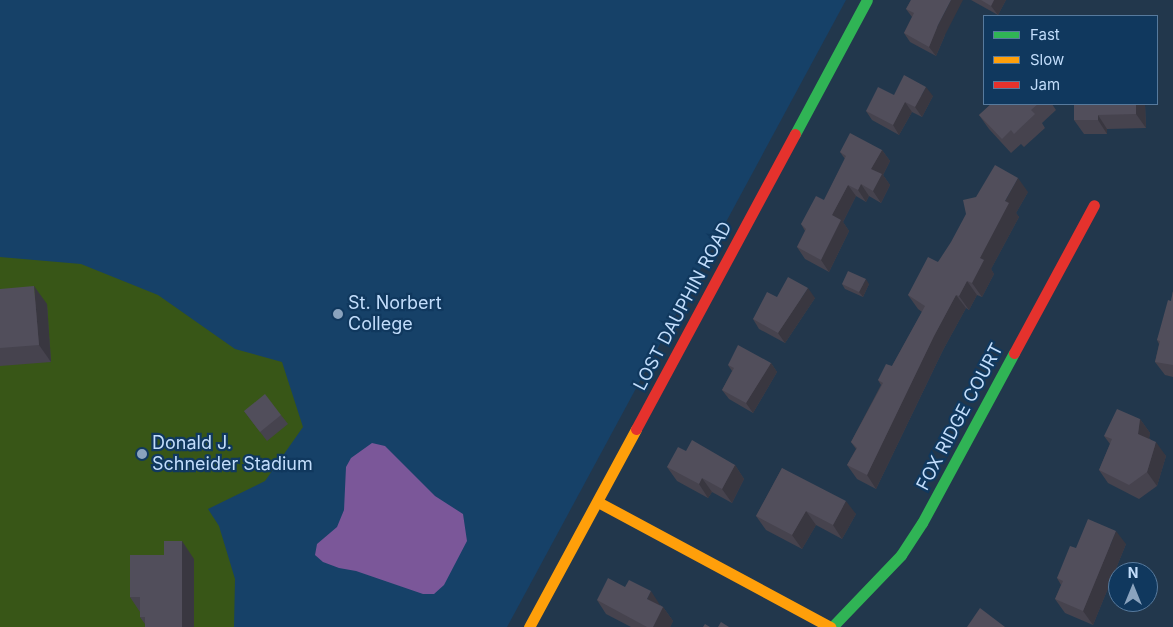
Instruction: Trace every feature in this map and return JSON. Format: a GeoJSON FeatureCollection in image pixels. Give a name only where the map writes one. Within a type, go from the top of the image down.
{"type":"FeatureCollection","features":[{"type":"Feature","properties":{"kind":"street","name":"LOST DAUPHIN ROAD"},"geometry":{"type":"LineString","coordinates":[[529,627],[867,0]]}},
{"type":"Feature","properties":{"kind":"street","name":"FOX RIDGE COURT"},"geometry":{"type":"LineString","coordinates":[[598,502],[831,627],[902,555],[922,523],[1094,205]]}},
{"type":"Feature","properties":{"kind":"shaded area","name":"St. Norbert College"},"geometry":{"type":"Polygon","coordinates":[[[0,0],[846,0],[507,627],[0,627],[0,0]]]}},
{"type":"Feature","properties":{"kind":"shaded area"},"geometry":{"type":"Polygon","coordinates":[[[372,443],[385,446],[435,496],[463,514],[467,541],[444,585],[434,594],[423,594],[356,571],[339,568],[323,562],[315,555],[317,544],[337,527],[344,510],[346,467],[351,458],[372,443]]]}},
{"type":"Feature","properties":{"kind":"green space","name":"Donald J. Schneider Stadium"},"geometry":{"type":"Polygon","coordinates":[[[0,257],[81,264],[158,295],[235,349],[282,362],[303,427],[265,481],[208,509],[219,526],[235,579],[234,627],[0,627],[0,257]]]}},
{"type":"Feature","properties":{"kind":"building"},"geometry":{"type":"Polygon","coordinates":[[[911,0],[951,0],[929,47],[904,33],[914,13],[906,9],[911,0]]]}},
{"type":"Feature","properties":{"kind":"building"},"geometry":{"type":"Polygon","coordinates":[[[981,0],[994,0],[991,6],[981,0]]]}},
{"type":"Feature","properties":{"kind":"building"},"geometry":{"type":"Polygon","coordinates":[[[904,75],[926,87],[915,107],[905,102],[893,125],[866,111],[878,87],[894,95],[904,75]]]}},
{"type":"Feature","properties":{"kind":"building"},"geometry":{"type":"Polygon","coordinates":[[[990,105],[1037,105],[1031,110],[1035,114],[1014,134],[1011,130],[1002,139],[979,115],[990,105]]]}},
{"type":"Feature","properties":{"kind":"building"},"geometry":{"type":"Polygon","coordinates":[[[1074,105],[1136,105],[1136,114],[1098,115],[1098,120],[1074,120],[1074,105]]]}},
{"type":"Feature","properties":{"kind":"building"},"geometry":{"type":"Polygon","coordinates":[[[850,133],[882,150],[871,169],[882,174],[873,191],[861,184],[858,190],[848,185],[832,215],[841,220],[821,260],[797,247],[806,229],[801,224],[816,196],[824,200],[846,156],[840,152],[850,133]]]}},
{"type":"Feature","properties":{"kind":"building"},"geometry":{"type":"Polygon","coordinates":[[[995,165],[1018,178],[1005,201],[1009,203],[980,258],[984,260],[972,283],[967,281],[959,296],[956,295],[934,336],[867,475],[847,465],[857,448],[851,442],[883,383],[878,380],[886,364],[892,366],[925,306],[908,295],[928,257],[938,262],[951,242],[966,214],[963,200],[976,197],[995,165]]]}},
{"type":"Feature","properties":{"kind":"building"},"geometry":{"type":"Polygon","coordinates":[[[848,271],[866,279],[859,292],[842,284],[848,271]]]}},
{"type":"Feature","properties":{"kind":"building"},"geometry":{"type":"Polygon","coordinates":[[[788,277],[808,288],[778,333],[753,319],[767,292],[777,297],[788,277]]]}},
{"type":"Feature","properties":{"kind":"building"},"geometry":{"type":"Polygon","coordinates":[[[34,286],[39,345],[0,348],[0,289],[34,286]]]}},
{"type":"Feature","properties":{"kind":"building"},"geometry":{"type":"Polygon","coordinates":[[[1173,291],[1173,365],[1155,362],[1160,341],[1157,340],[1168,300],[1171,301],[1173,291]]]}},
{"type":"Feature","properties":{"kind":"building"},"geometry":{"type":"Polygon","coordinates":[[[738,345],[771,363],[746,403],[722,390],[734,368],[728,365],[738,345]]]}},
{"type":"Feature","properties":{"kind":"building"},"geometry":{"type":"Polygon","coordinates":[[[265,394],[281,415],[260,432],[244,411],[265,394]]]}},
{"type":"Feature","properties":{"kind":"building"},"geometry":{"type":"Polygon","coordinates":[[[1117,409],[1140,419],[1138,434],[1156,442],[1147,472],[1129,485],[1099,470],[1112,439],[1104,436],[1117,409]]]}},
{"type":"Feature","properties":{"kind":"building"},"geometry":{"type":"Polygon","coordinates":[[[692,440],[735,465],[722,489],[702,478],[699,484],[667,467],[678,447],[686,451],[692,440]]]}},
{"type":"Feature","properties":{"kind":"building"},"geometry":{"type":"Polygon","coordinates":[[[782,468],[846,501],[833,525],[806,511],[792,535],[756,516],[782,468]]]}},
{"type":"Feature","properties":{"kind":"building"},"geometry":{"type":"Polygon","coordinates":[[[1088,519],[1116,531],[1083,611],[1055,599],[1063,581],[1057,578],[1070,546],[1076,548],[1088,519]]]}},
{"type":"Feature","properties":{"kind":"building"},"geometry":{"type":"Polygon","coordinates":[[[164,541],[182,541],[182,627],[145,627],[145,617],[140,617],[140,597],[130,597],[130,555],[164,555],[164,541]]]}},
{"type":"Feature","properties":{"kind":"building"},"geometry":{"type":"Polygon","coordinates":[[[608,578],[625,587],[629,580],[651,591],[647,599],[663,607],[653,627],[647,627],[597,600],[608,578]]]}},
{"type":"Feature","properties":{"kind":"building"},"geometry":{"type":"Polygon","coordinates":[[[980,608],[1005,627],[967,627],[980,608]]]}},
{"type":"Feature","properties":{"kind":"building"},"geometry":{"type":"Polygon","coordinates":[[[721,622],[729,627],[718,627],[721,622]]]}},
{"type":"Feature","properties":{"kind":"traffic: fast"},"geometry":{"type":"LineString","coordinates":[[795,134],[867,0]]}},
{"type":"Feature","properties":{"kind":"traffic: fast"},"geometry":{"type":"LineString","coordinates":[[832,627],[901,555],[922,523],[1014,353]]}},
{"type":"Feature","properties":{"kind":"traffic: slow"},"geometry":{"type":"LineString","coordinates":[[529,627],[636,429]]}},
{"type":"Feature","properties":{"kind":"traffic: slow"},"geometry":{"type":"LineString","coordinates":[[598,502],[830,627]]}},
{"type":"Feature","properties":{"kind":"traffic: jam"},"geometry":{"type":"LineString","coordinates":[[636,429],[795,134]]}},
{"type":"Feature","properties":{"kind":"traffic: jam"},"geometry":{"type":"LineString","coordinates":[[1014,353],[1094,205]]}},
{"type":"Feature","properties":{"kind":"place","name":"St. Norbert College"},"geometry":{"type":"Point","coordinates":[338,314]}},
{"type":"Feature","properties":{"kind":"place","name":"Donald J. Schneider Stadium"},"geometry":{"type":"Point","coordinates":[142,454]}}]}
